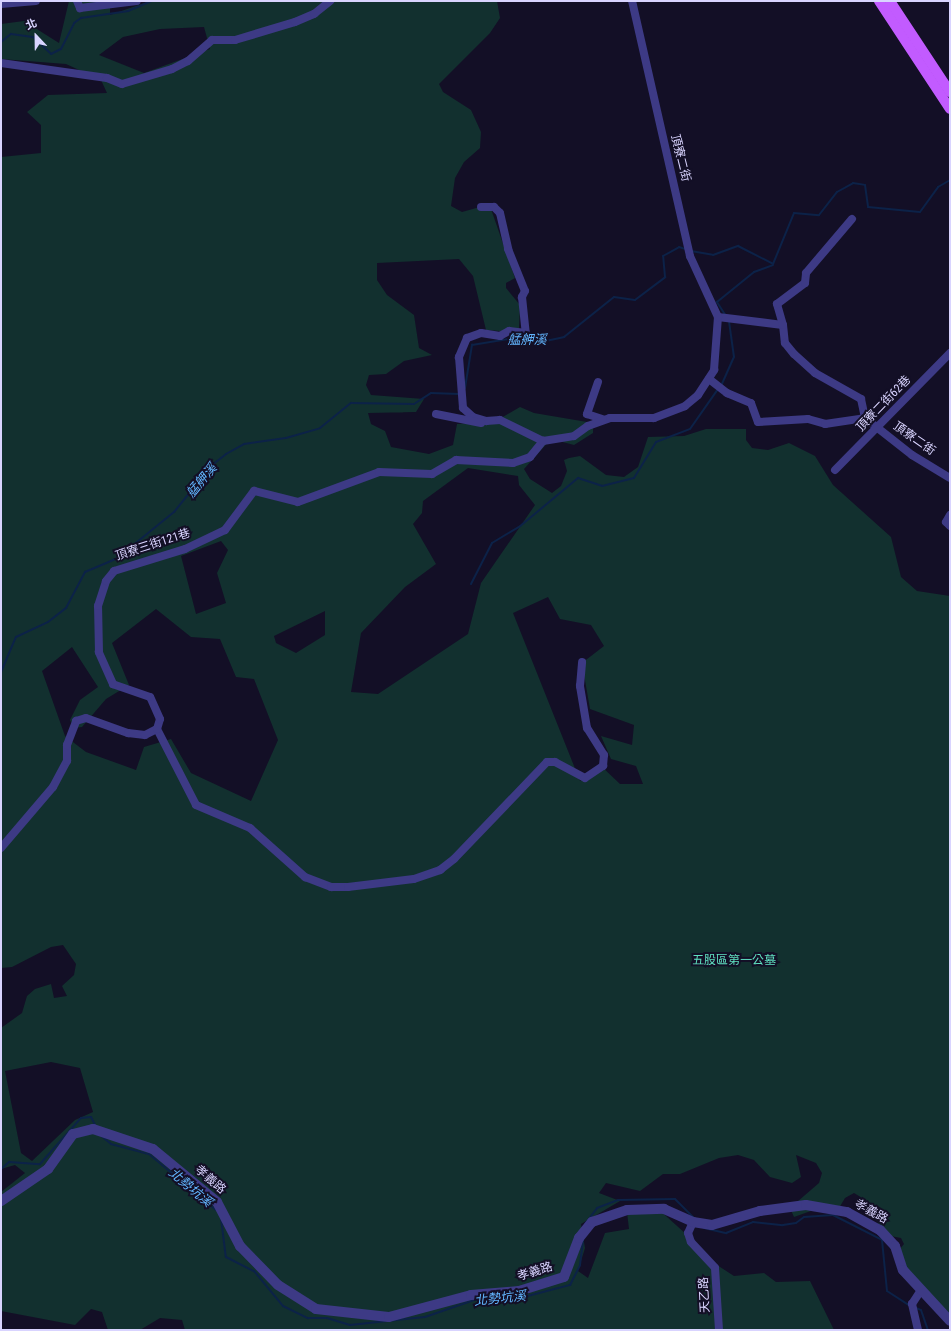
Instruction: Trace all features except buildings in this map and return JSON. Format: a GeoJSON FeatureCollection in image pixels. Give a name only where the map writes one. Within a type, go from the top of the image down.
{"type":"FeatureCollection","features":[{"type":"Feature","properties":{"kind":"main road"},"geometry":{"type":"LineString","coordinates":[[879,1],[950,108]]}},
{"type":"Feature","properties":{"kind":"main road"},"geometry":{"type":"LineString","coordinates":[[890,1],[950,92]]}},
{"type":"Feature","properties":{"kind":"street"},"geometry":{"type":"LineString","coordinates":[[1,4],[36,1]]}},
{"type":"Feature","properties":{"kind":"street"},"geometry":{"type":"LineString","coordinates":[[77,1],[80,8],[137,1]]}},
{"type":"Feature","properties":{"kind":"street"},"geometry":{"type":"LineString","coordinates":[[1,63],[107,78],[122,84],[172,69],[188,61],[212,40],[235,40],[296,22],[314,14],[330,1]]}},
{"type":"Feature","properties":{"kind":"street","name":"頂寮二街"},"geometry":{"type":"LineString","coordinates":[[632,1],[690,256],[718,317],[718,353],[712,381]]}},
{"type":"Feature","properties":{"kind":"street"},"geometry":{"type":"LineString","coordinates":[[481,207],[494,207],[500,213],[508,249],[525,291],[522,297],[526,333],[509,331],[500,336],[481,333],[467,338],[459,357],[463,408],[486,421]]}},
{"type":"Feature","properties":{"kind":"street"},"geometry":{"type":"LineString","coordinates":[[598,382],[587,414],[595,419],[654,418],[678,409],[698,395],[712,381],[727,393],[751,403],[758,422],[808,419],[825,424],[865,418],[860,399],[816,373],[794,354],[785,343],[783,325],[777,304],[805,282],[806,273],[852,219]]}},
{"type":"Feature","properties":{"kind":"street"},"geometry":{"type":"LineString","coordinates":[[718,317],[783,325]]}},
{"type":"Feature","properties":{"kind":"street","name":"頂寮二街62巷"},"geometry":{"type":"LineString","coordinates":[[835,470],[878,428],[950,353]]}},
{"type":"Feature","properties":{"kind":"street"},"geometry":{"type":"LineString","coordinates":[[436,414],[480,423],[500,420],[543,441],[574,436],[588,426],[610,418]]}},
{"type":"Feature","properties":{"kind":"street","name":"頂寮二街"},"geometry":{"type":"LineString","coordinates":[[865,418],[912,455],[949,475]]}},
{"type":"Feature","properties":{"kind":"street","name":"頂寮三街121巷"},"geometry":{"type":"LineString","coordinates":[[157,729],[160,718],[150,697],[113,684],[99,652],[98,606],[106,581],[114,571],[185,549],[225,530],[254,491],[298,502],[379,472],[432,474],[456,460],[513,463],[530,457],[543,441]]}},
{"type":"Feature","properties":{"kind":"street"},"geometry":{"type":"LineString","coordinates":[[950,515],[946,522],[950,526]]}},
{"type":"Feature","properties":{"kind":"street"},"geometry":{"type":"LineString","coordinates":[[1,848],[53,787],[68,761],[67,745],[76,721],[86,718],[128,733],[145,735],[157,729],[196,805],[250,828],[305,877],[331,887],[348,887],[414,879],[440,870],[454,859],[547,762],[555,762],[573,774],[585,778],[603,766],[604,755],[587,728],[580,686],[582,662]]}},
{"type":"Feature","properties":{"kind":"street","name":"孝義路"},"geometry":{"type":"LineString","coordinates":[[1,1201],[48,1169],[73,1134],[92,1129],[153,1149],[217,1202],[240,1246],[278,1285],[316,1309],[389,1317],[471,1295],[519,1291],[564,1276],[579,1238],[592,1222],[627,1210],[664,1209],[693,1222],[712,1224],[760,1211],[806,1205],[847,1212],[889,1237],[903,1270],[950,1321]]}},
{"type":"Feature","properties":{"kind":"street","name":"天乙路"},"geometry":{"type":"LineString","coordinates":[[693,1222],[688,1233],[691,1242],[716,1268],[719,1330]]}},
{"type":"Feature","properties":{"kind":"street"},"geometry":{"type":"LineString","coordinates":[[918,1330],[912,1304],[921,1290]]}},
{"type":"Feature","properties":{"kind":"green space","name":"五股區第一公墓"},"geometry":{"type":"Polygon","coordinates":[[[69,1],[110,1],[110,15],[150,1],[497,1],[500,18],[490,33],[439,84],[443,92],[471,110],[481,132],[480,148],[464,162],[455,178],[451,206],[462,212],[487,205],[491,209],[515,278],[506,283],[506,288],[520,305],[519,328],[515,332],[486,330],[473,276],[459,259],[377,263],[377,280],[387,295],[414,315],[419,348],[432,355],[404,361],[386,374],[369,375],[366,385],[371,395],[424,399],[416,412],[368,413],[371,424],[385,431],[391,447],[429,454],[453,445],[457,424],[494,422],[520,407],[534,413],[593,423],[593,433],[574,445],[551,439],[524,469],[530,479],[552,493],[561,486],[567,471],[564,460],[569,458],[580,456],[606,475],[624,477],[638,467],[648,437],[684,436],[706,429],[746,429],[746,440],[752,448],[768,450],[789,443],[815,456],[833,485],[891,537],[901,577],[917,591],[950,596],[950,1319],[904,1270],[899,1250],[904,1244],[901,1238],[885,1235],[864,1199],[854,1193],[845,1198],[839,1208],[822,1207],[794,1217],[790,1208],[819,1183],[822,1173],[816,1163],[796,1155],[801,1177],[792,1183],[770,1177],[754,1160],[738,1155],[719,1158],[680,1174],[663,1174],[640,1191],[606,1183],[599,1193],[620,1201],[581,1224],[585,1248],[578,1271],[588,1278],[605,1233],[629,1229],[627,1212],[656,1207],[697,1244],[700,1254],[734,1276],[764,1273],[776,1282],[810,1281],[834,1330],[185,1330],[182,1320],[160,1318],[140,1330],[108,1330],[102,1312],[91,1309],[75,1325],[1,1311],[1,1192],[25,1173],[15,1165],[1,1169],[1,1028],[22,1013],[27,996],[35,989],[51,984],[54,998],[67,996],[62,986],[74,975],[76,964],[63,945],[51,947],[12,967],[1,968],[1,157],[41,153],[41,125],[27,112],[48,95],[107,93],[101,80],[66,64],[1,59],[1,24],[24,21],[59,43],[69,1]],[[204,27],[160,29],[123,37],[99,55],[144,73],[210,49],[204,27]],[[468,468],[423,501],[422,513],[413,524],[436,564],[405,587],[361,633],[351,692],[378,694],[468,634],[481,583],[535,505],[519,485],[518,476],[468,468]],[[221,541],[181,556],[196,614],[226,603],[217,573],[228,550],[221,541]],[[548,597],[513,613],[580,781],[600,765],[620,784],[643,784],[636,766],[611,759],[601,736],[632,745],[634,725],[590,709],[582,663],[604,646],[591,625],[560,619],[548,597]],[[156,609],[112,643],[129,685],[106,699],[82,727],[74,728],[70,720],[80,700],[98,687],[72,647],[42,671],[65,736],[86,752],[136,770],[144,747],[171,739],[191,773],[251,801],[278,740],[254,679],[236,677],[220,639],[191,637],[156,609]],[[325,611],[274,636],[276,643],[296,653],[325,635],[325,611]],[[51,1062],[5,1071],[21,1153],[32,1161],[75,1120],[93,1112],[80,1068],[51,1062]]]}},
{"type":"Feature","properties":{"kind":"waterway"},"geometry":{"type":"LineString","coordinates":[[1,42],[11,34],[33,37],[51,54],[61,49],[74,23],[81,18],[128,11],[151,1]]}},
{"type":"Feature","properties":{"kind":"waterway","name":"艋舺溪"},"geometry":{"type":"LineString","coordinates":[[691,251],[713,255],[738,246],[773,264],[794,213],[819,215],[837,192],[853,183],[865,185],[868,207],[920,212],[938,187],[950,180]]}},
{"type":"Feature","properties":{"kind":"waterway","name":"艋舺溪"},"geometry":{"type":"LineString","coordinates":[[465,388],[472,345],[515,338],[541,342],[564,337],[614,297],[635,300],[665,277],[663,256],[679,247],[685,249]]}},
{"type":"Feature","properties":{"kind":"waterway"},"geometry":{"type":"LineString","coordinates":[[726,316],[717,302],[754,272],[773,265]]}},
{"type":"Feature","properties":{"kind":"waterway"},"geometry":{"type":"LineString","coordinates":[[721,386],[734,357],[729,322]]}},
{"type":"Feature","properties":{"kind":"waterway"},"geometry":{"type":"LineString","coordinates":[[471,584],[492,543],[519,527],[578,478],[602,486],[634,478],[656,442],[690,429],[718,389]]}},
{"type":"Feature","properties":{"kind":"waterway","name":"艋舺溪"},"geometry":{"type":"LineString","coordinates":[[1,672],[16,637],[48,622],[66,608],[85,572],[116,559],[174,512],[212,465],[226,454],[244,444],[286,438],[320,428],[351,403],[414,404],[431,393],[459,394]]}},
{"type":"Feature","properties":{"kind":"waterway","name":"北勢坑溪"},"geometry":{"type":"LineString","coordinates":[[1,1169],[9,1162],[40,1164],[81,1118],[91,1117],[95,1125]]}},
{"type":"Feature","properties":{"kind":"waterway","name":"北勢坑溪"},"geometry":{"type":"LineString","coordinates":[[100,1135],[111,1144],[149,1154],[216,1210]]}},
{"type":"Feature","properties":{"kind":"waterway","name":"北勢坑溪"},"geometry":{"type":"LineString","coordinates":[[585,1224],[597,1208],[618,1200],[675,1199],[694,1218]]}},
{"type":"Feature","properties":{"kind":"waterway","name":"北勢坑溪"},"geometry":{"type":"LineString","coordinates":[[704,1228],[726,1233],[753,1222],[783,1225],[796,1223],[804,1217],[833,1215],[882,1240],[887,1291],[910,1306]]}},
{"type":"Feature","properties":{"kind":"waterway","name":"北勢坑溪"},"geometry":{"type":"LineString","coordinates":[[221,1218],[226,1257],[254,1271],[283,1306],[308,1318],[327,1318],[350,1325],[425,1317],[474,1300],[520,1298],[570,1285],[580,1265],[583,1240]]}},
{"type":"Feature","properties":{"kind":"waterway","name":"北勢坑溪"},"geometry":{"type":"LineString","coordinates":[[916,1308],[921,1310],[928,1330]]}}]}
